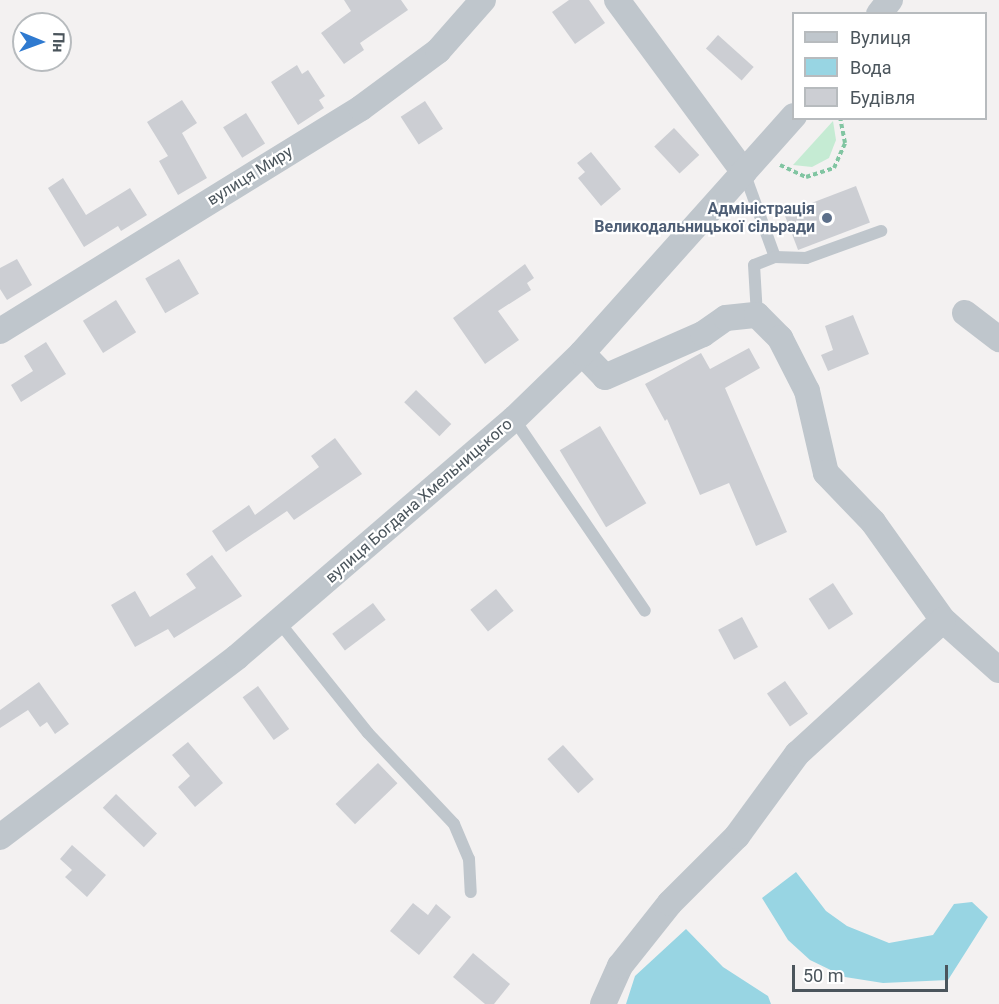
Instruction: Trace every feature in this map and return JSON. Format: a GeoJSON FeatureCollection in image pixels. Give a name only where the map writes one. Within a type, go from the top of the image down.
{"type":"FeatureCollection","features":[{"type":"Feature","properties":{"kind":"street","name":"вулиця Миру"},"geometry":{"type":"LineString","coordinates":[[0,331],[361,108],[438,51],[483,0]]}},
{"type":"Feature","properties":{"kind":"street"},"geometry":{"type":"LineString","coordinates":[[617,0],[744,172]]}},
{"type":"Feature","properties":{"kind":"street"},"geometry":{"type":"LineString","coordinates":[[881,12],[890,0]]}},
{"type":"Feature","properties":{"kind":"street","name":"вулиця Богдана Хмельницького"},"geometry":{"type":"LineString","coordinates":[[0,837],[279,622],[514,419],[582,353],[792,118]]}},
{"type":"Feature","properties":{"kind":"street"},"geometry":{"type":"LineString","coordinates":[[965,312],[999,339]]}},
{"type":"Feature","properties":{"kind":"street"},"geometry":{"type":"LineString","coordinates":[[582,353],[605,377],[703,334],[726,318],[757,315],[780,338],[807,391],[826,473],[873,522],[943,620],[999,670]]}},
{"type":"Feature","properties":{"kind":"street"},"geometry":{"type":"LineString","coordinates":[[603,1004],[620,966],[670,903],[737,836],[797,754],[943,620]]}},
{"type":"Feature","properties":{"kind":"lane"},"geometry":{"type":"LineString","coordinates":[[744,172],[775,257]]}},
{"type":"Feature","properties":{"kind":"lane"},"geometry":{"type":"LineString","coordinates":[[757,315],[754,265],[775,257],[806,258],[880,231]]}},
{"type":"Feature","properties":{"kind":"lane"},"geometry":{"type":"LineString","coordinates":[[514,419],[645,611]]}},
{"type":"Feature","properties":{"kind":"lane"},"geometry":{"type":"LineString","coordinates":[[279,622],[368,733],[454,824],[470,859],[471,892]]}},
{"type":"Feature","properties":{"kind":"path"},"geometry":{"type":"LineString","coordinates":[[763,151],[796,175],[825,174],[844,153],[840,120]]}},
{"type":"Feature","properties":{"kind":"green space"},"geometry":{"type":"Polygon","coordinates":[[[833,121],[836,140],[829,158],[812,167],[793,165],[833,121]]]}},
{"type":"Feature","properties":{"kind":"water"},"geometry":{"type":"Polygon","coordinates":[[[796,872],[826,911],[847,926],[889,943],[933,935],[954,904],[972,902],[988,917],[948,980],[883,983],[845,977],[810,960],[788,940],[762,898],[796,872]]]}},
{"type":"Feature","properties":{"kind":"water"},"geometry":{"type":"Polygon","coordinates":[[[686,929],[723,967],[768,996],[771,1004],[626,1004],[635,976],[686,929]]]}},
{"type":"Feature","properties":{"kind":"building"},"geometry":{"type":"Polygon","coordinates":[[[344,0],[401,0],[408,10],[360,43],[364,50],[344,64],[321,33],[351,11],[344,0]]]}},
{"type":"Feature","properties":{"kind":"building"},"geometry":{"type":"Polygon","coordinates":[[[569,0],[589,0],[605,23],[575,44],[552,12],[569,0]]]}},
{"type":"Feature","properties":{"kind":"building"},"geometry":{"type":"Polygon","coordinates":[[[718,35],[754,67],[742,80],[706,48],[718,35]]]}},
{"type":"Feature","properties":{"kind":"building"},"geometry":{"type":"Polygon","coordinates":[[[297,65],[302,74],[308,70],[325,96],[319,100],[324,108],[298,125],[271,82],[297,65]]]}},
{"type":"Feature","properties":{"kind":"building"},"geometry":{"type":"Polygon","coordinates":[[[182,100],[197,123],[182,133],[207,178],[178,195],[159,161],[168,156],[147,122],[182,100]]]}},
{"type":"Feature","properties":{"kind":"building"},"geometry":{"type":"Polygon","coordinates":[[[425,101],[443,129],[419,144],[401,117],[425,101]]]}},
{"type":"Feature","properties":{"kind":"building"},"geometry":{"type":"Polygon","coordinates":[[[246,113],[265,144],[242,158],[223,127],[246,113]]]}},
{"type":"Feature","properties":{"kind":"building"},"geometry":{"type":"Polygon","coordinates":[[[674,128],[699,155],[679,173],[654,146],[674,128]]]}},
{"type":"Feature","properties":{"kind":"building"},"geometry":{"type":"Polygon","coordinates":[[[591,152],[621,189],[601,206],[578,178],[585,172],[577,163],[591,152]]]}},
{"type":"Feature","properties":{"kind":"building"},"geometry":{"type":"Polygon","coordinates":[[[63,178],[86,215],[130,188],[147,215],[121,231],[118,226],[84,247],[48,188],[63,178]]]}},
{"type":"Feature","properties":{"kind":"building","name":"Адміністрація Великодальницької сільради"},"geometry":{"type":"Polygon","coordinates":[[[856,186],[870,222],[798,250],[784,214],[856,186]]]}},
{"type":"Feature","properties":{"kind":"building"},"geometry":{"type":"Polygon","coordinates":[[[17,259],[32,285],[7,300],[0,289],[0,268],[17,259]]]}},
{"type":"Feature","properties":{"kind":"building"},"geometry":{"type":"Polygon","coordinates":[[[179,259],[199,294],[165,313],[145,278],[179,259]]]}},
{"type":"Feature","properties":{"kind":"building"},"geometry":{"type":"Polygon","coordinates":[[[525,264],[534,278],[527,283],[531,290],[498,311],[519,340],[485,364],[453,318],[525,264]]]}},
{"type":"Feature","properties":{"kind":"building"},"geometry":{"type":"Polygon","coordinates":[[[116,300],[136,332],[103,353],[83,321],[116,300]]]}},
{"type":"Feature","properties":{"kind":"building"},"geometry":{"type":"Polygon","coordinates":[[[853,315],[869,354],[828,371],[821,355],[833,350],[825,326],[853,315]]]}},
{"type":"Feature","properties":{"kind":"building"},"geometry":{"type":"Polygon","coordinates":[[[46,342],[66,374],[21,402],[11,385],[33,371],[24,356],[46,342]]]}},
{"type":"Feature","properties":{"kind":"building"},"geometry":{"type":"Polygon","coordinates":[[[749,348],[760,368],[725,388],[787,532],[756,546],[729,483],[700,495],[667,419],[665,421],[645,384],[701,353],[710,369],[749,348]]]}},
{"type":"Feature","properties":{"kind":"building"},"geometry":{"type":"Polygon","coordinates":[[[416,390],[451,424],[439,436],[404,402],[416,390]]]}},
{"type":"Feature","properties":{"kind":"building"},"geometry":{"type":"Polygon","coordinates":[[[600,426],[646,503],[606,527],[560,450],[600,426]]]}},
{"type":"Feature","properties":{"kind":"building"},"geometry":{"type":"Polygon","coordinates":[[[335,438],[362,474],[294,520],[287,511],[226,552],[212,531],[249,505],[255,515],[319,467],[311,456],[335,438]]]}},
{"type":"Feature","properties":{"kind":"building"},"geometry":{"type":"Polygon","coordinates":[[[212,555],[242,596],[174,638],[168,629],[135,647],[111,605],[135,591],[150,617],[196,588],[186,574],[212,555]]]}},
{"type":"Feature","properties":{"kind":"building"},"geometry":{"type":"Polygon","coordinates":[[[833,583],[853,614],[829,630],[809,599],[833,583]]]}},
{"type":"Feature","properties":{"kind":"building"},"geometry":{"type":"Polygon","coordinates":[[[496,589],[514,611],[488,632],[470,610],[496,589]]]}},
{"type":"Feature","properties":{"kind":"building"},"geometry":{"type":"Polygon","coordinates":[[[373,603],[386,620],[345,650],[332,634],[373,603]]]}},
{"type":"Feature","properties":{"kind":"building"},"geometry":{"type":"Polygon","coordinates":[[[742,617],[758,647],[734,660],[718,630],[742,617]]]}},
{"type":"Feature","properties":{"kind":"building"},"geometry":{"type":"Polygon","coordinates":[[[785,681],[808,714],[790,726],[767,694],[785,681]]]}},
{"type":"Feature","properties":{"kind":"building"},"geometry":{"type":"Polygon","coordinates":[[[39,682],[69,724],[55,734],[47,722],[40,727],[28,710],[0,728],[0,710],[39,682]]]}},
{"type":"Feature","properties":{"kind":"building"},"geometry":{"type":"Polygon","coordinates":[[[258,686],[289,729],[274,740],[243,697],[258,686]]]}},
{"type":"Feature","properties":{"kind":"building"},"geometry":{"type":"Polygon","coordinates":[[[188,742],[223,783],[195,807],[178,787],[190,776],[172,755],[188,742]]]}},
{"type":"Feature","properties":{"kind":"building"},"geometry":{"type":"Polygon","coordinates":[[[563,745],[594,779],[578,793],[547,759],[563,745]]]}},
{"type":"Feature","properties":{"kind":"building"},"geometry":{"type":"Polygon","coordinates":[[[378,763],[397,783],[355,824],[336,804],[378,763]]]}},
{"type":"Feature","properties":{"kind":"building"},"geometry":{"type":"Polygon","coordinates":[[[116,794],[157,834],[144,847],[103,808],[116,794]]]}},
{"type":"Feature","properties":{"kind":"building"},"geometry":{"type":"Polygon","coordinates":[[[72,845],[106,875],[87,897],[65,877],[72,870],[60,859],[72,845]]]}},
{"type":"Feature","properties":{"kind":"building"},"geometry":{"type":"Polygon","coordinates":[[[413,903],[428,915],[436,904],[451,917],[419,955],[390,931],[413,903]]]}},
{"type":"Feature","properties":{"kind":"building"},"geometry":{"type":"Polygon","coordinates":[[[473,953],[510,984],[494,1004],[485,1004],[453,977],[473,953]]]}},
{"type":"Feature","properties":{"kind":"place","name":"Адміністрація Великодальницької сільради"},"geometry":{"type":"Point","coordinates":[827,218]}}]}
